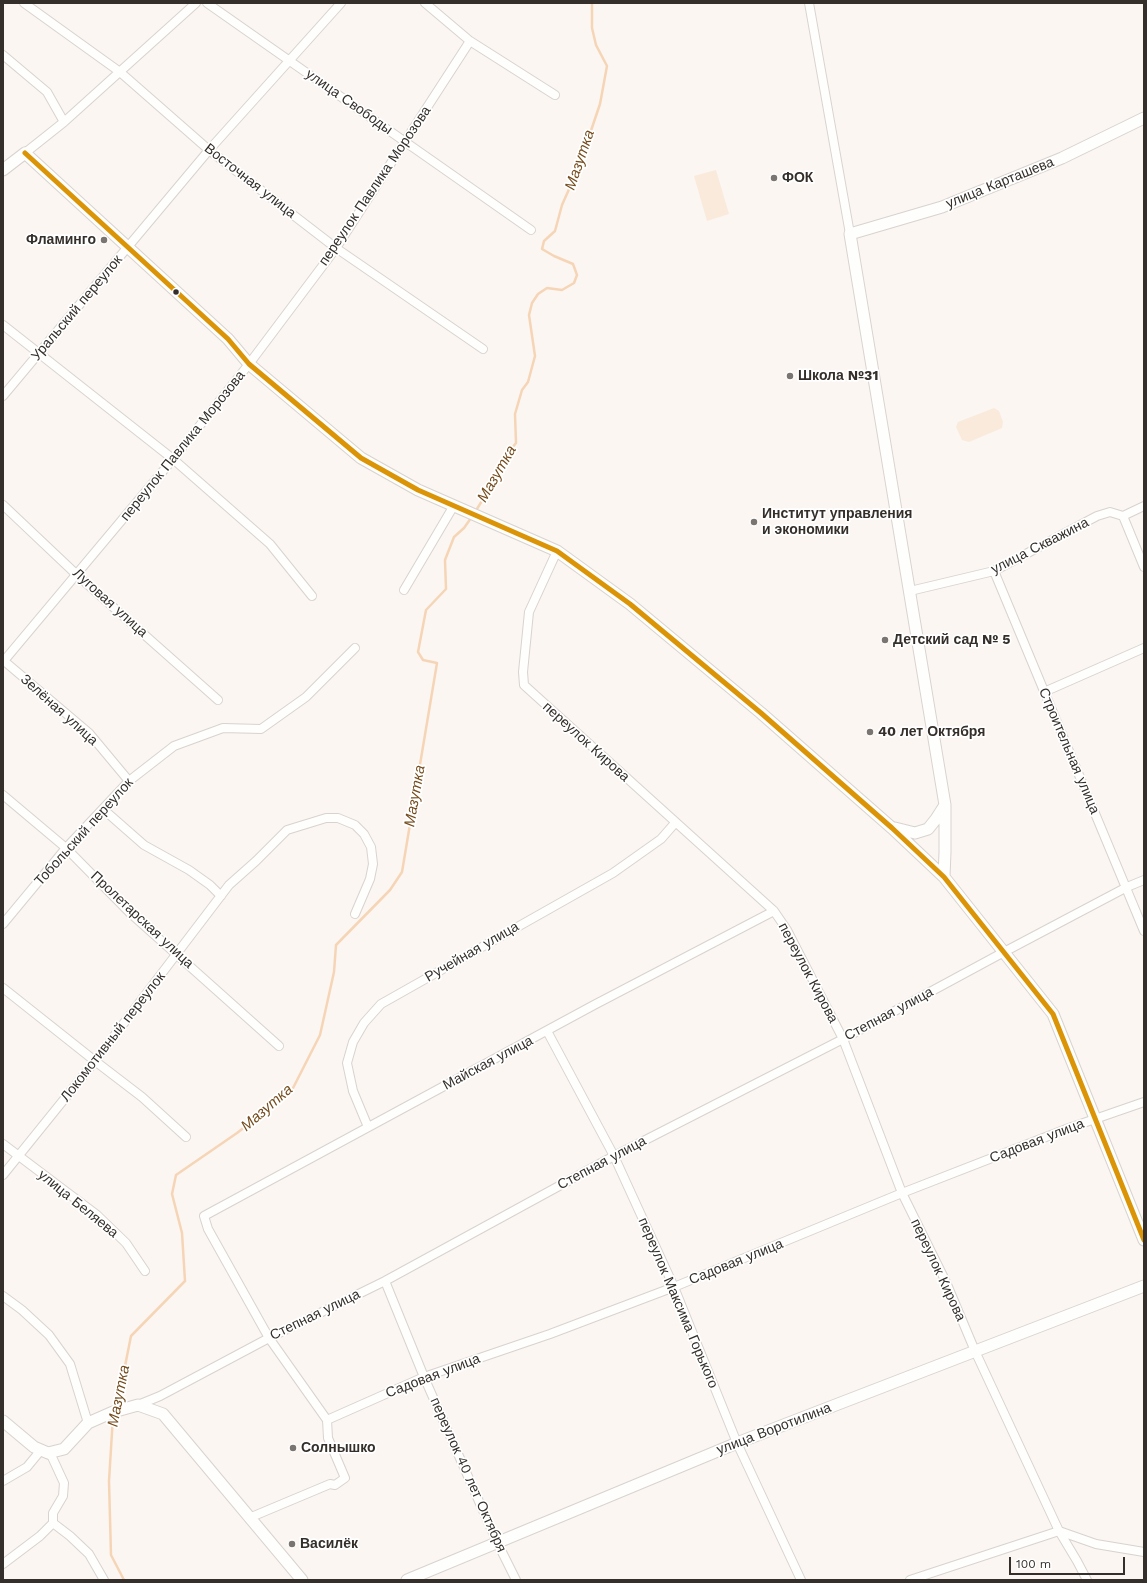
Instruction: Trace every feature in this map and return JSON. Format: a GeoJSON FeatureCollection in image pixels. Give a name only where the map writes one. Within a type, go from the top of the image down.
{"type":"FeatureCollection","features":[{"type":"Feature","properties":{"kind":"street","name":"Восточная улица"},"geometry":{"type":"LineString","coordinates":[[24,3],[120,72],[209,150],[336,248],[483,349]]}},
{"type":"Feature","properties":{"kind":"street"},"geometry":{"type":"LineString","coordinates":[[3,170],[64,122],[196,3]]}},
{"type":"Feature","properties":{"kind":"street","name":"улица Свободы"},"geometry":{"type":"LineString","coordinates":[[207,3],[530,230]]}},
{"type":"Feature","properties":{"kind":"street","name":"Уральский переулок"},"geometry":{"type":"LineString","coordinates":[[3,396],[209,150],[341,3]]}},
{"type":"Feature","properties":{"kind":"street"},"geometry":{"type":"LineString","coordinates":[[425,3],[470,41],[555,95]]}},
{"type":"Feature","properties":{"kind":"street"},"geometry":{"type":"LineString","coordinates":[[809,3],[850,234],[945,805],[944,877]]}},
{"type":"Feature","properties":{"kind":"street","name":"переулок Павлика Морозова"},"geometry":{"type":"LineString","coordinates":[[3,661],[77,575],[249,364],[336,248],[470,41]]}},
{"type":"Feature","properties":{"kind":"street"},"geometry":{"type":"LineString","coordinates":[[3,55],[47,92],[64,122]]}},
{"type":"Feature","properties":{"kind":"street","name":"улица Карташева"},"geometry":{"type":"LineString","coordinates":[[850,234],[942,206],[1062,158],[1144,118]]}},
{"type":"Feature","properties":{"kind":"street"},"geometry":{"type":"LineString","coordinates":[[25,152],[228,339],[249,364],[361,458],[418,490],[453,507],[557,551],[636,609],[761,713],[892,828],[944,877],[1053,1014],[1094,1120],[1144,1240]]}},
{"type":"Feature","properties":{"kind":"street"},"geometry":{"type":"LineString","coordinates":[[3,325],[173,459],[270,544],[312,596]]}},
{"type":"Feature","properties":{"kind":"street","name":"Луговая улица"},"geometry":{"type":"LineString","coordinates":[[3,505],[77,575],[218,700]]}},
{"type":"Feature","properties":{"kind":"street"},"geometry":{"type":"LineString","coordinates":[[1144,506],[1123,516],[1144,567]]}},
{"type":"Feature","properties":{"kind":"street"},"geometry":{"type":"LineString","coordinates":[[404,590],[453,507]]}},
{"type":"Feature","properties":{"kind":"street","name":"улица Скважина"},"geometry":{"type":"LineString","coordinates":[[910,591],[994,572],[1097,516],[1110,512],[1123,516]]}},
{"type":"Feature","properties":{"kind":"street","name":"переулок Кирова"},"geometry":{"type":"LineString","coordinates":[[557,551],[529,612],[523,672],[524,685],[774,911],[787,930],[843,1039],[902,1193],[946,1282],[975,1351],[1059,1532],[1087,1580]]}},
{"type":"Feature","properties":{"kind":"street","name":"Строительная улица"},"geometry":{"type":"LineString","coordinates":[[994,572],[1127,887],[1144,931]]}},
{"type":"Feature","properties":{"kind":"street","name":"Тобольский переулок"},"geometry":{"type":"LineString","coordinates":[[3,924],[66,848],[129,781],[174,746],[223,728],[261,729],[306,697],[355,648]]}},
{"type":"Feature","properties":{"kind":"street"},"geometry":{"type":"LineString","coordinates":[[1044,692],[1144,648]]}},
{"type":"Feature","properties":{"kind":"street","name":"Зелёная улица"},"geometry":{"type":"LineString","coordinates":[[3,661],[89,733],[129,781]]}},
{"type":"Feature","properties":{"kind":"street","name":"Пролетарская улица"},"geometry":{"type":"LineString","coordinates":[[3,795],[66,848],[130,912],[279,1046]]}},
{"type":"Feature","properties":{"kind":"street"},"geometry":{"type":"LineString","coordinates":[[892,828],[916,833],[928,829],[945,805]]}},
{"type":"Feature","properties":{"kind":"street"},"geometry":{"type":"LineString","coordinates":[[103,809],[144,845],[189,870],[210,885],[221,896]]}},
{"type":"Feature","properties":{"kind":"street","name":"Локомотивный переулок"},"geometry":{"type":"LineString","coordinates":[[3,1175],[95,1062],[229,885],[256,862],[287,830],[326,818],[338,818],[355,825],[364,834],[371,847],[373,864],[370,879],[356,914]]}},
{"type":"Feature","properties":{"kind":"street","name":"Ручейная улица"},"geometry":{"type":"LineString","coordinates":[[368,1127],[353,1091],[347,1064],[353,1042],[364,1023],[381,1004],[613,873],[662,839],[675,823]]}},
{"type":"Feature","properties":{"kind":"street","name":"Степная улица"},"geometry":{"type":"LineString","coordinates":[[44,1452],[64,1450],[88,1423],[160,1396],[269,1338],[385,1281],[614,1156],[843,1039],[1127,887],[1144,880]]}},
{"type":"Feature","properties":{"kind":"street","name":"Майская улица"},"geometry":{"type":"LineString","coordinates":[[269,1338],[208,1229],[204,1216],[547,1031],[774,911]]}},
{"type":"Feature","properties":{"kind":"street"},"geometry":{"type":"LineString","coordinates":[[3,988],[95,1062],[142,1097],[186,1137]]}},
{"type":"Feature","properties":{"kind":"street","name":"переулок Максима Горького"},"geometry":{"type":"LineString","coordinates":[[547,1031],[614,1156],[674,1287],[737,1443],[801,1580]]}},
{"type":"Feature","properties":{"kind":"street","name":"Садовая улица"},"geometry":{"type":"LineString","coordinates":[[327,1420],[424,1377],[550,1334],[674,1287],[902,1193],[1144,1102]]}},
{"type":"Feature","properties":{"kind":"street","name":"улица Беляева"},"geometry":{"type":"LineString","coordinates":[[3,1144],[97,1215],[126,1243],[145,1271]]}},
{"type":"Feature","properties":{"kind":"street","name":"переулок 40 лет Октября"},"geometry":{"type":"LineString","coordinates":[[385,1281],[424,1377],[497,1542],[516,1580]]}},
{"type":"Feature","properties":{"kind":"street","name":"улица Воротилина"},"geometry":{"type":"LineString","coordinates":[[407,1580],[737,1443],[1144,1286]]}},
{"type":"Feature","properties":{"kind":"street"},"geometry":{"type":"LineString","coordinates":[[3,1296],[22,1310],[49,1335],[70,1364],[88,1423]]}},
{"type":"Feature","properties":{"kind":"street"},"geometry":{"type":"LineString","coordinates":[[249,1518],[330,1484],[335,1485],[345,1478],[328,1438],[327,1420],[269,1338]]}},
{"type":"Feature","properties":{"kind":"street"},"geometry":{"type":"LineString","coordinates":[[138,1405],[163,1414],[302,1580]]}},
{"type":"Feature","properties":{"kind":"street"},"geometry":{"type":"LineString","coordinates":[[3,1422],[34,1447],[52,1457],[64,1482],[63,1496],[53,1513],[53,1523],[40,1536],[3,1564]]}},
{"type":"Feature","properties":{"kind":"street"},"geometry":{"type":"LineString","coordinates":[[3,1481],[27,1467],[44,1452]]}},
{"type":"Feature","properties":{"kind":"street"},"geometry":{"type":"LineString","coordinates":[[53,1523],[70,1536],[89,1554],[104,1580]]}},
{"type":"Feature","properties":{"kind":"street"},"geometry":{"type":"LineString","coordinates":[[910,1580],[1059,1532],[1096,1544],[1144,1552]]}},
{"type":"Feature","properties":{"kind":"shaded area"},"geometry":{"type":"Polygon","coordinates":[[[716,170],[729,214],[707,221],[694,176],[716,170]]]}},
{"type":"Feature","properties":{"kind":"shaded area"},"geometry":{"type":"Polygon","coordinates":[[[994,408],[999,411],[1003,422],[1002,428],[969,442],[962,440],[956,427],[958,422],[994,408]]]}},
{"type":"Feature","properties":{"kind":"waterway","name":"Мазутка"},"geometry":{"type":"LineString","coordinates":[[475,512],[487,493],[505,457],[516,443],[515,414],[522,390],[528,382],[535,356],[529,315],[532,303],[538,294],[547,288],[562,290],[574,283],[577,275],[573,264],[542,249],[544,241],[555,231],[562,205],[578,169],[600,104],[607,66],[596,45],[592,28],[592,3]]}},
{"type":"Feature","properties":{"kind":"waterway","name":"Мазутка"},"geometry":{"type":"LineString","coordinates":[[115,1407],[121,1386],[131,1336],[185,1281],[182,1233],[172,1194],[176,1175],[237,1133],[292,1090],[320,1035],[334,972],[336,945],[390,890],[402,872],[437,663],[423,660],[418,652],[426,610],[446,589],[445,560],[454,537],[464,528],[471,518]]}},
{"type":"Feature","properties":{"kind":"waterway","name":"Мазутка"},"geometry":{"type":"LineString","coordinates":[[113,1416],[109,1481],[111,1555],[124,1580]]}},
{"type":"Feature","properties":{"kind":"transit line"},"geometry":{"type":"LineString","coordinates":[[25,153],[228,339],[249,364],[361,458],[418,490],[557,551],[630,604],[761,713],[892,828],[944,877],[1053,1014],[1144,1240]]}},
{"type":"Feature","properties":{"kind":"place","name":"ФОК"},"geometry":{"type":"Point","coordinates":[774,178]}},
{"type":"Feature","properties":{"kind":"place","name":"Фламинго"},"geometry":{"type":"Point","coordinates":[104,240]}},
{"type":"Feature","properties":{"kind":"place","name":"Школа №31"},"geometry":{"type":"Point","coordinates":[790,376]}},
{"type":"Feature","properties":{"kind":"place","name":"Институт управления и экономики"},"geometry":{"type":"Point","coordinates":[754,522]}},
{"type":"Feature","properties":{"kind":"place","name":"Детский сад № 5"},"geometry":{"type":"Point","coordinates":[885,640]}},
{"type":"Feature","properties":{"kind":"place","name":"40 лет Октября"},"geometry":{"type":"Point","coordinates":[870,732]}},
{"type":"Feature","properties":{"kind":"place","name":"Солнышко"},"geometry":{"type":"Point","coordinates":[293,1448]}},
{"type":"Feature","properties":{"kind":"place","name":"Василёк"},"geometry":{"type":"Point","coordinates":[292,1544]}}]}
